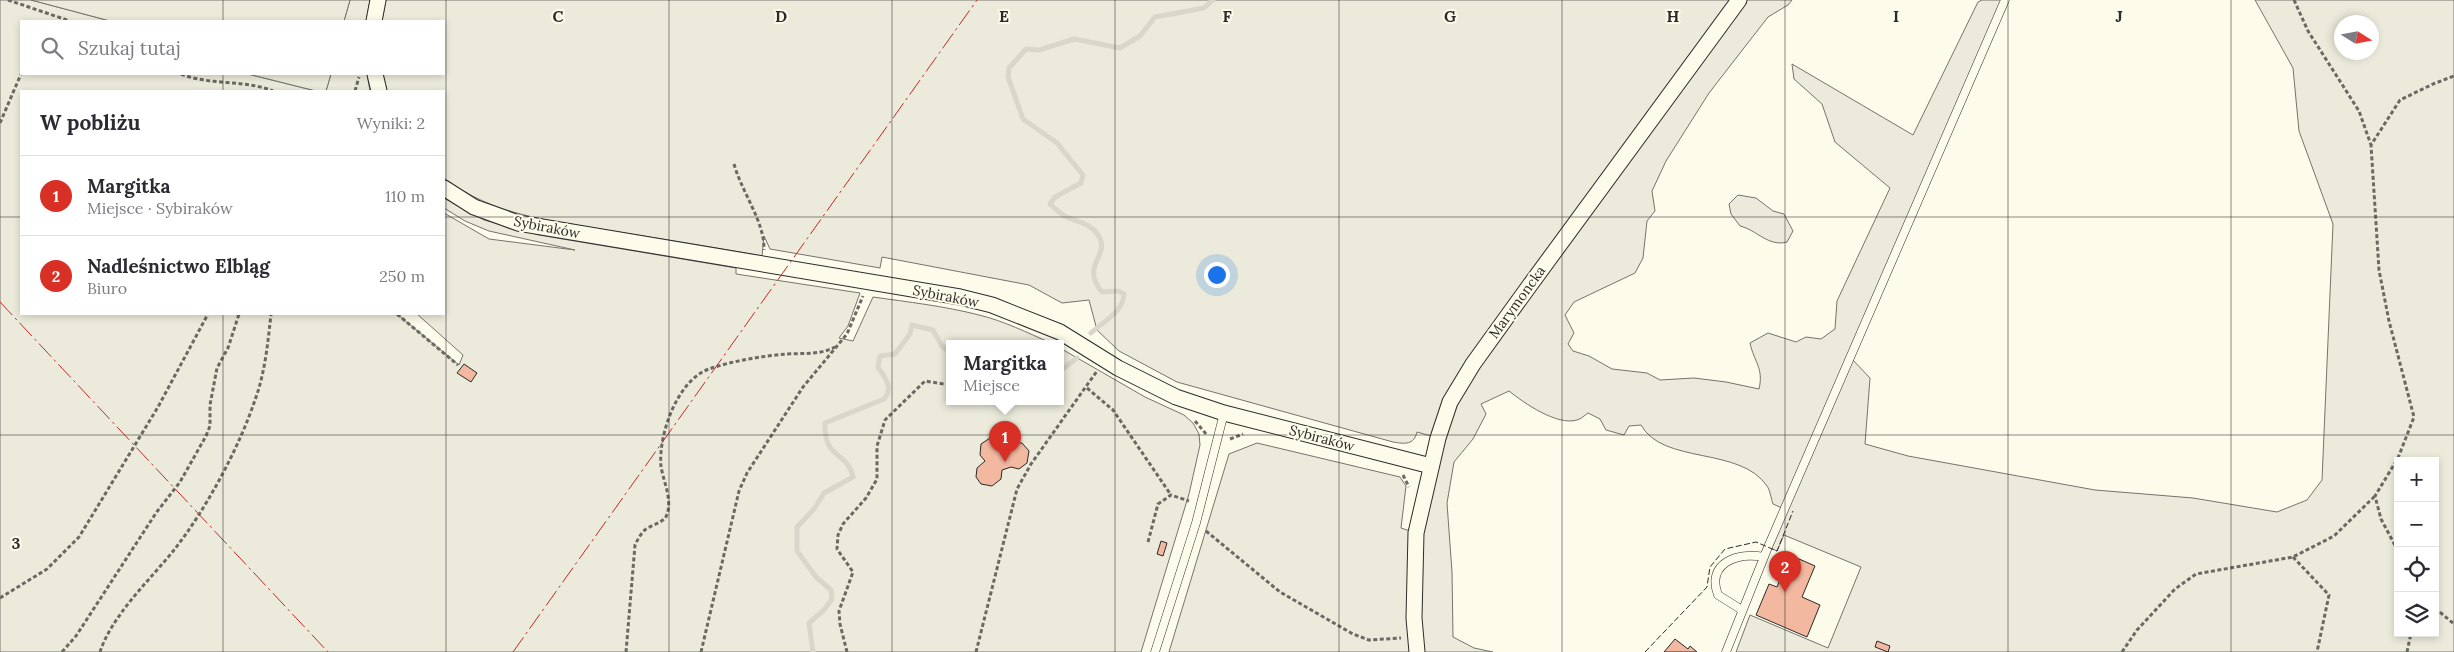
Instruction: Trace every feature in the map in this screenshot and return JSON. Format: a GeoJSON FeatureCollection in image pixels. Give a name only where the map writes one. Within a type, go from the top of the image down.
{"type":"FeatureCollection","features":[{"type":"Feature","properties":{"kind":"street"},"geometry":{"type":"LineString","coordinates":[[374,20],[378,0]]}},
{"type":"Feature","properties":{"kind":"street","name":"Marymoncka"},"geometry":{"type":"LineString","coordinates":[[1416,645],[1414,579],[1416,533],[1430,466],[1443,420],[1462,381],[1530,284],[1739,0]]}},
{"type":"Feature","properties":{"kind":"street"},"geometry":{"type":"LineString","coordinates":[[375,75],[379,90]]}},
{"type":"Feature","properties":{"kind":"street","name":"Sybiraków"},"geometry":{"type":"LineString","coordinates":[[445,189],[474,207],[518,223],[960,297],[992,305],[1060,332],[1118,368],[1161,391],[1224,412],[1430,466]]}},
{"type":"Feature","properties":{"kind":"lane"},"geometry":{"type":"LineString","coordinates":[[1726,652],[1764,557],[2005,0]]}},
{"type":"Feature","properties":{"kind":"lane"},"geometry":{"type":"LineString","coordinates":[[1155,652],[1196,523],[1224,412]]}},
{"type":"Feature","properties":{"kind":"lane"},"geometry":{"type":"LineString","coordinates":[[1742,610],[1718,596],[1715,583],[1718,571],[1734,557],[1749,555],[1764,557]]}},
{"type":"Feature","properties":{"kind":"path"},"geometry":{"type":"LineString","coordinates":[[8,0],[67,20]]}},
{"type":"Feature","properties":{"kind":"path"},"geometry":{"type":"LineString","coordinates":[[2122,652],[2137,630],[2175,589],[2196,574],[2293,557],[2334,536],[2375,496],[2398,458],[2414,417],[2389,321],[2379,270],[2371,145],[2359,111],[2308,31],[2294,0]]}},
{"type":"Feature","properties":{"kind":"path"},"geometry":{"type":"LineString","coordinates":[[48,20],[50,15]]}},
{"type":"Feature","properties":{"kind":"path"},"geometry":{"type":"LineString","coordinates":[[0,123],[21,75]]}},
{"type":"Feature","properties":{"kind":"path"},"geometry":{"type":"LineString","coordinates":[[184,75],[202,81],[259,85],[271,90]]}},
{"type":"Feature","properties":{"kind":"path"},"geometry":{"type":"LineString","coordinates":[[355,90],[360,75]]}},
{"type":"Feature","properties":{"kind":"path"},"geometry":{"type":"LineString","coordinates":[[2371,145],[2400,100],[2454,76]]}},
{"type":"Feature","properties":{"kind":"path"},"geometry":{"type":"LineString","coordinates":[[734,164],[745,195],[763,234],[764,254],[761,264]]}},
{"type":"Feature","properties":{"kind":"path"},"geometry":{"type":"LineString","coordinates":[[700,652],[730,532],[732,512],[747,473],[803,387],[853,323],[866,291]]}},
{"type":"Feature","properties":{"kind":"path"},"geometry":{"type":"LineString","coordinates":[[0,598],[47,569],[79,537],[158,407],[207,315]]}},
{"type":"Feature","properties":{"kind":"path"},"geometry":{"type":"LineString","coordinates":[[62,652],[76,636],[156,513],[180,482],[206,436],[210,426],[210,405],[217,368],[228,348],[239,315]]}},
{"type":"Feature","properties":{"kind":"path"},"geometry":{"type":"LineString","coordinates":[[100,652],[120,617],[188,532],[222,474],[256,399],[266,356],[271,315]]}},
{"type":"Feature","properties":{"kind":"path"},"geometry":{"type":"LineString","coordinates":[[398,315],[458,365]]}},
{"type":"Feature","properties":{"kind":"path"},"geometry":{"type":"LineString","coordinates":[[626,652],[635,545],[642,533],[666,518],[668,512],[669,504],[661,466],[663,435],[672,412],[685,389],[693,379],[707,369],[773,356],[820,353],[835,347]]}},
{"type":"Feature","properties":{"kind":"path"},"geometry":{"type":"LineString","coordinates":[[976,652],[1017,489],[1049,438],[1087,388],[1099,368]]}},
{"type":"Feature","properties":{"kind":"path"},"geometry":{"type":"LineString","coordinates":[[847,652],[840,624],[839,611],[853,572],[837,549],[838,535],[843,524],[866,498],[877,479],[877,446],[885,420],[924,381],[946,384]]}},
{"type":"Feature","properties":{"kind":"path"},"geometry":{"type":"LineString","coordinates":[[1087,388],[1113,410],[1171,495],[1189,501]]}},
{"type":"Feature","properties":{"kind":"path"},"geometry":{"type":"LineString","coordinates":[[1148,542],[1158,504],[1171,495]]}},
{"type":"Feature","properties":{"kind":"path"},"geometry":{"type":"LineString","coordinates":[[2375,496],[2381,519],[2396,547]]}},
{"type":"Feature","properties":{"kind":"path"},"geometry":{"type":"LineString","coordinates":[[1196,523],[1280,592],[1353,634],[1369,640],[1416,645]]}},
{"type":"Feature","properties":{"kind":"path"},"geometry":{"type":"LineString","coordinates":[[2293,557],[2329,595],[2317,652]]}},
{"type":"Feature","properties":{"kind":"path"},"geometry":{"type":"LineString","coordinates":[[2439,611],[2454,624]]}},
{"type":"Feature","properties":{"kind":"path"},"geometry":{"type":"LineString","coordinates":[[2407,652],[2410,637]]}},
{"type":"Feature","properties":{"kind":"shaded area"},"geometry":{"type":"Polygon","coordinates":[[[0,0],[31,0],[106,20],[20,20],[20,75],[252,75],[312,90],[20,90],[20,315],[398,315],[459,365],[463,355],[418,315],[445,315],[445,214],[489,239],[575,250],[489,231],[465,221],[445,209],[445,199],[484,220],[539,235],[736,268],[736,274],[860,293],[848,326],[839,338],[853,341],[873,297],[939,307],[988,318],[1044,340],[946,340],[946,405],[1064,405],[1064,350],[1145,397],[1184,415],[1193,423],[1199,434],[1200,445],[1189,494],[1141,652],[0,652],[0,0]]]}},
{"type":"Feature","properties":{"kind":"shaded area"},"geometry":{"type":"Polygon","coordinates":[[[31,0],[350,0],[344,20],[106,20],[31,0]]]}},
{"type":"Feature","properties":{"kind":"shaded area"},"geometry":{"type":"Polygon","coordinates":[[[350,0],[370,0],[366,20],[344,20],[350,0]]]}},
{"type":"Feature","properties":{"kind":"shaded area"},"geometry":{"type":"Polygon","coordinates":[[[386,0],[1792,0],[1788,5],[1768,17],[1709,93],[1666,161],[1652,191],[1655,211],[1647,221],[1643,258],[1635,273],[1574,302],[1565,315],[1574,333],[1568,344],[1573,351],[1589,356],[1612,369],[1647,373],[1660,380],[1694,378],[1759,389],[1759,370],[1750,343],[1768,333],[1796,342],[1806,337],[1821,339],[1835,329],[1837,301],[1890,188],[1835,142],[1822,104],[1794,79],[1792,64],[1913,135],[1978,2],[1982,0],[2005,0],[1850,357],[1870,378],[1865,444],[1908,456],[2095,490],[2193,498],[2277,512],[2307,500],[2322,480],[2333,224],[2299,131],[2293,68],[2255,0],[2454,0],[2454,652],[1736,652],[1750,615],[1828,648],[1861,567],[1784,535],[1777,551],[1768,547],[1784,509],[1773,504],[1767,486],[1755,474],[1739,465],[1666,446],[1652,437],[1641,425],[1629,426],[1624,435],[1606,430],[1600,419],[1588,413],[1577,420],[1560,420],[1532,407],[1509,391],[1481,404],[1486,414],[1473,439],[1454,462],[1447,503],[1452,572],[1453,637],[1474,648],[1493,652],[1169,652],[1229,454],[1257,443],[1400,477],[1406,486],[1401,528],[1416,533],[1438,438],[1417,432],[1414,439],[1408,443],[1393,442],[1177,382],[1119,351],[1097,330],[1089,300],[1062,303],[1029,285],[882,257],[880,268],[770,249],[764,236],[762,256],[546,220],[503,209],[463,191],[445,179],[445,90],[387,90],[383,75],[445,75],[445,20],[382,20],[386,0]]]}},
{"type":"Feature","properties":{"kind":"shaded area"},"geometry":{"type":"Polygon","coordinates":[[[252,75],[331,75],[326,90],[312,90],[252,75]]]}},
{"type":"Feature","properties":{"kind":"shaded area"},"geometry":{"type":"Polygon","coordinates":[[[331,75],[367,75],[370,90],[326,90],[331,75]]]}},
{"type":"Feature","properties":{"kind":"shaded area"},"geometry":{"type":"Polygon","coordinates":[[[1738,195],[1756,198],[1773,211],[1784,214],[1793,231],[1787,242],[1780,243],[1768,240],[1740,226],[1731,214],[1729,204],[1738,195]]]}},
{"type":"Feature","properties":{"kind":"building"},"geometry":{"type":"Polygon","coordinates":[[[464,364],[477,373],[471,382],[457,373],[464,364]]]}},
{"type":"Feature","properties":{"kind":"building"},"geometry":{"type":"Polygon","coordinates":[[[990,438],[1001,440],[1006,446],[1011,442],[1022,443],[1029,451],[1027,463],[1019,469],[1011,467],[1002,470],[1001,479],[992,486],[981,484],[976,477],[977,468],[985,461],[980,455],[981,444],[990,438]]]}},
{"type":"Feature","properties":{"kind":"building"},"geometry":{"type":"Polygon","coordinates":[[[1161,541],[1167,543],[1163,556],[1157,554],[1161,541]]]}},
{"type":"Feature","properties":{"kind":"building"},"geometry":{"type":"Polygon","coordinates":[[[1790,555],[1815,566],[1802,597],[1820,605],[1807,637],[1756,615],[1769,584],[1777,587],[1790,555]]]}},
{"type":"Feature","properties":{"kind":"building"},"geometry":{"type":"Polygon","coordinates":[[[1675,639],[1688,649],[1690,646],[1697,652],[1664,652],[1675,639]]]}},
{"type":"Feature","properties":{"kind":"building"},"geometry":{"type":"Polygon","coordinates":[[[1877,641],[1890,646],[1888,652],[1875,647],[1877,641]]]}},
{"type":"Feature","properties":{"kind":"waterway"},"geometry":{"type":"LineString","coordinates":[[1091,333],[1117,311],[1124,294],[1118,291],[1102,292],[1096,283],[1094,267],[1101,249],[1101,242],[1095,231],[1085,224],[1069,218],[1050,204],[1055,197],[1081,183],[1083,175],[1057,143],[1023,119],[1008,77],[1009,68],[1026,49],[1039,50],[1074,39],[1120,48],[1140,36],[1155,17],[1204,8],[1213,0]]}},
{"type":"Feature","properties":{"kind":"waterway"},"geometry":{"type":"LineString","coordinates":[[813,652],[809,623],[824,610],[832,599],[831,590],[816,577],[797,551],[797,527],[814,509],[824,493],[853,477],[850,468],[828,444],[825,423],[884,399],[887,395],[888,387],[886,379],[878,367],[880,356],[895,354],[910,334],[912,325],[933,330],[946,350]]}},
{"type":"Feature","properties":{"kind":"waterway"},"geometry":{"type":"LineString","coordinates":[[1064,368],[1077,358]]}},
{"type":"Feature","properties":{"kind":"fence"},"geometry":{"type":"LineString","coordinates":[[1645,652],[1707,587],[1710,567],[1725,549],[1756,542],[1777,551],[1793,511]]}},
{"type":"Feature","properties":{"kind":"power"},"geometry":{"type":"LineString","coordinates":[[513,652],[977,0]]}},
{"type":"Feature","properties":{"kind":"power"},"geometry":{"type":"LineString","coordinates":[[0,302],[328,652]]}},
{"type":"Feature","properties":{"kind":"place","name":"Margitka"},"geometry":{"type":"Point","coordinates":[1005,462]}},
{"type":"Feature","properties":{"kind":"place","name":"Nadleśnictwo Elbląg"},"geometry":{"type":"Point","coordinates":[1785,592]}}]}
